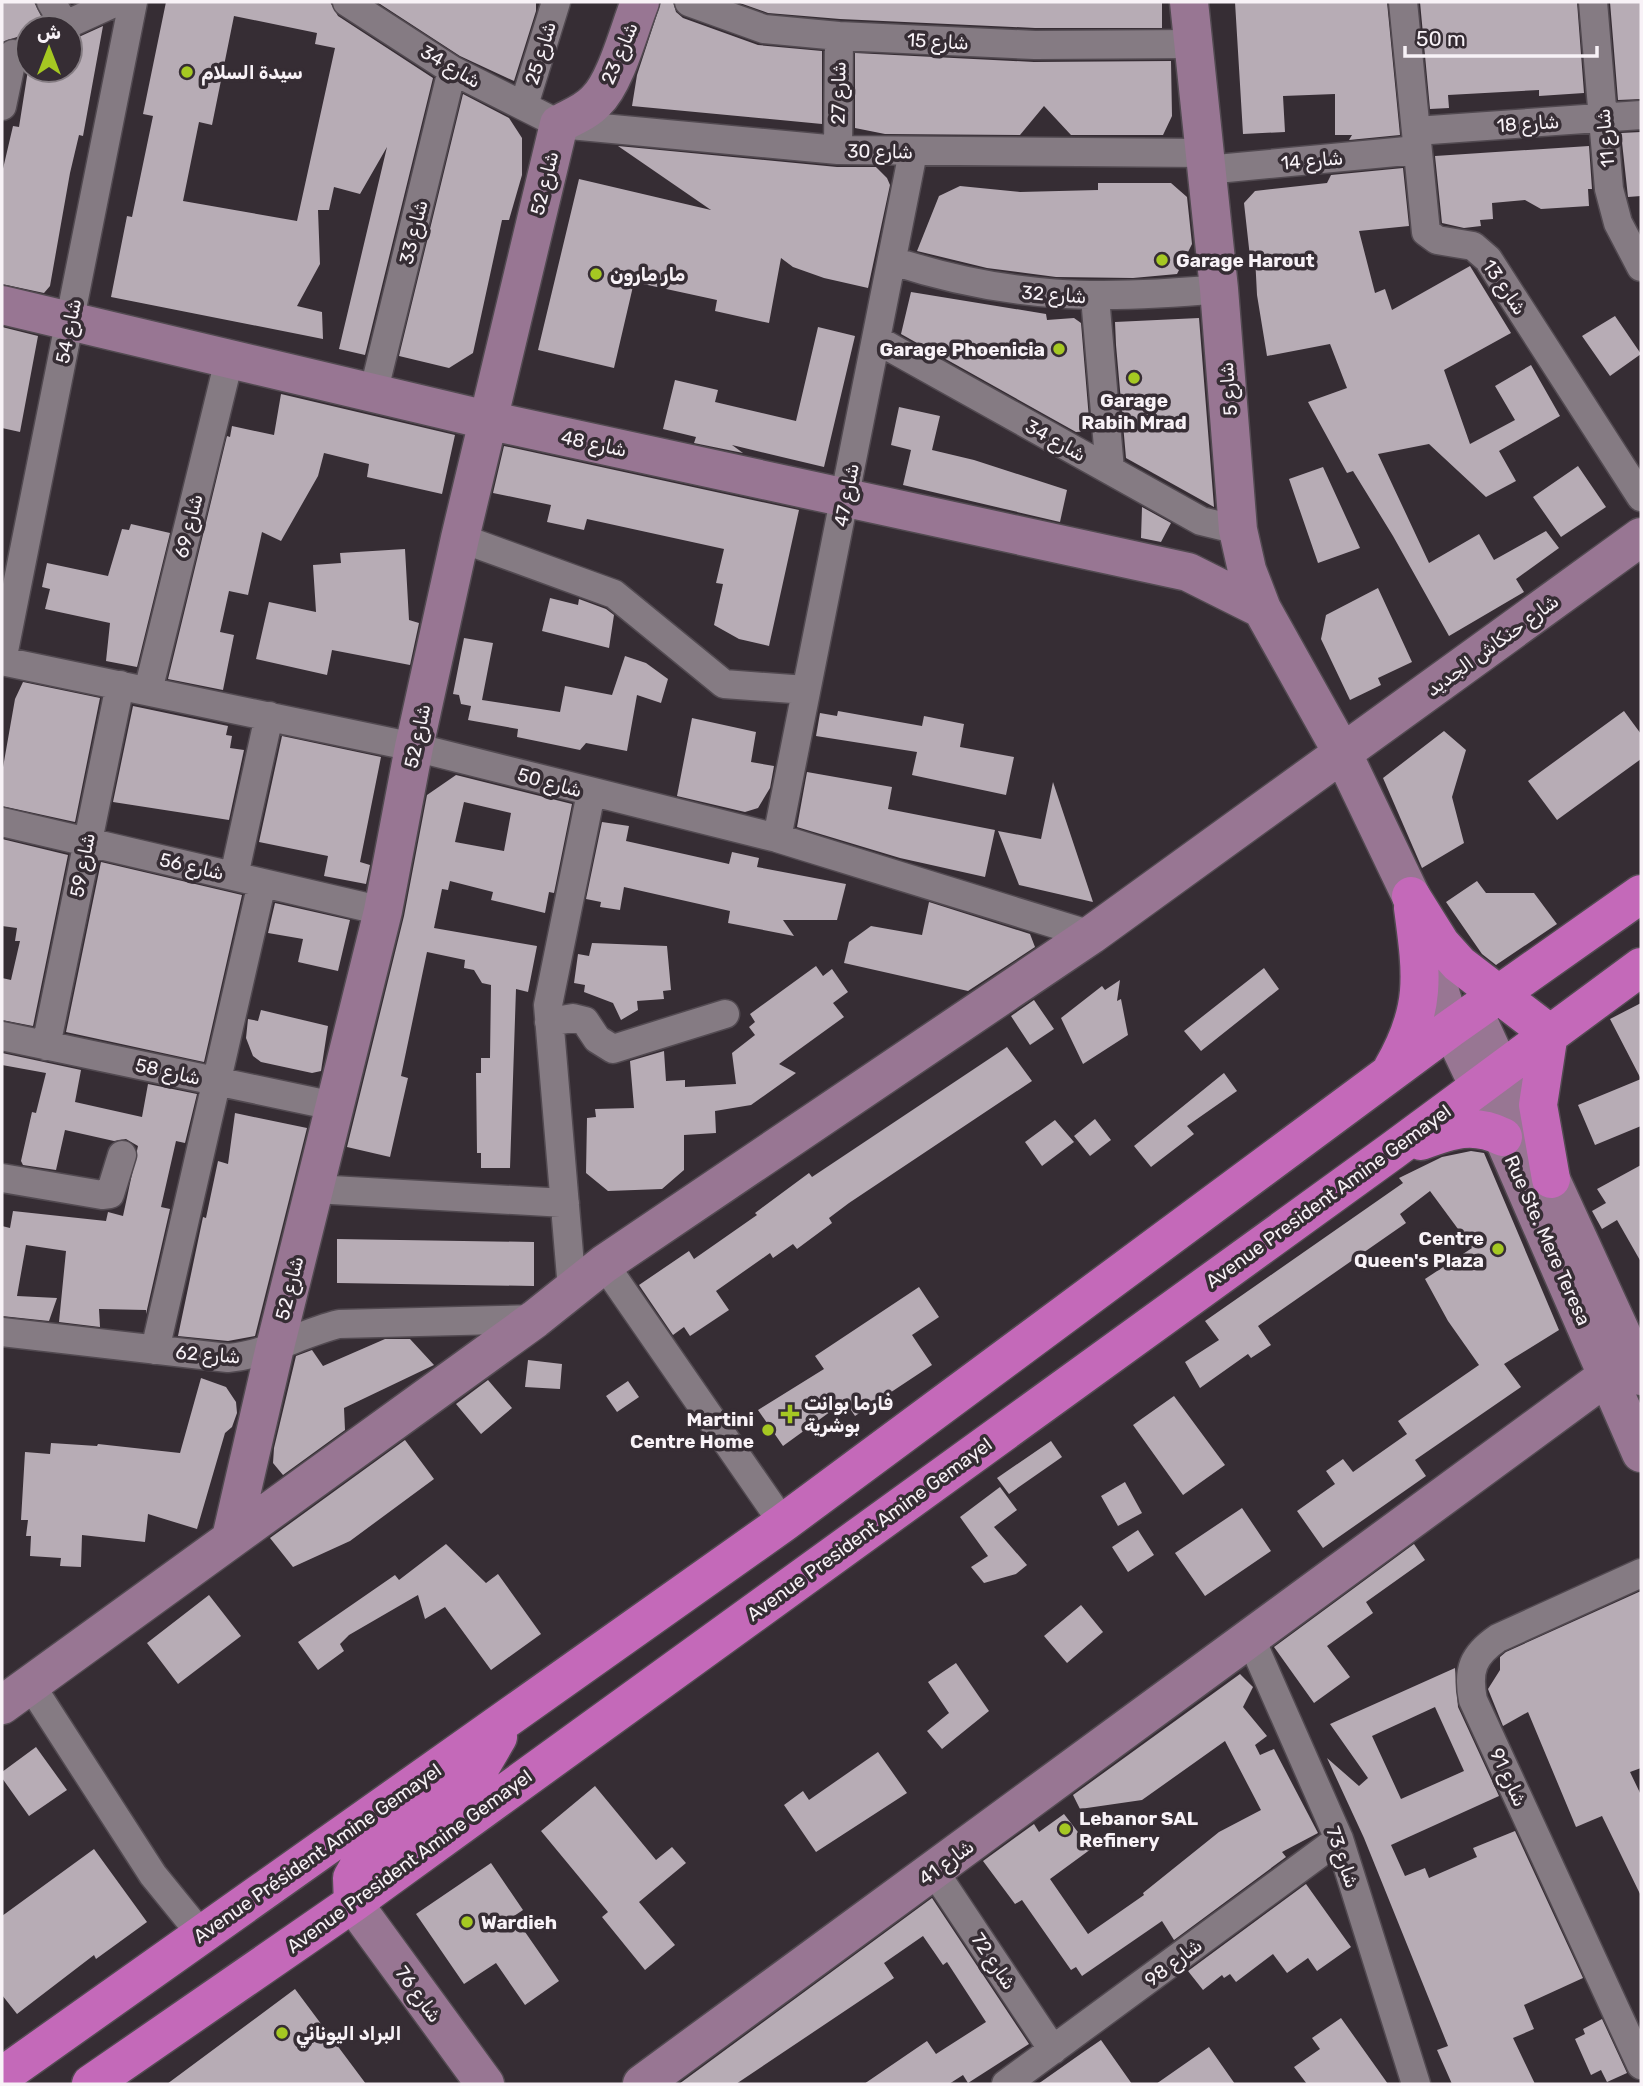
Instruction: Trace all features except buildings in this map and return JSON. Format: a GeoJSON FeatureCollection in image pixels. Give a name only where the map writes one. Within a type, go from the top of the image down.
{"type":"FeatureCollection","features":[{"type":"Feature","properties":{"kind":"highway"},"geometry":{"type":"LineString","coordinates":[[783,1522],[1474,1012],[1641,894]]}},
{"type":"Feature","properties":{"kind":"highway"},"geometry":{"type":"LineString","coordinates":[[1411,896],[1441,944],[1459,964],[1474,1012]]}},
{"type":"Feature","properties":{"kind":"highway"},"geometry":{"type":"LineString","coordinates":[[1387,1077],[1405,1047],[1417,1014],[1420,988],[1411,896]]}},
{"type":"Feature","properties":{"kind":"highway","name":"Avenue President Amine Gemayel"},"geometry":{"type":"LineString","coordinates":[[91,2084],[353,1903],[1392,1151],[1641,967]]}},
{"type":"Feature","properties":{"kind":"highway"},"geometry":{"type":"LineString","coordinates":[[1474,1012],[1549,1033],[1538,1105],[1550,1179]]}},
{"type":"Feature","properties":{"kind":"highway"},"geometry":{"type":"LineString","coordinates":[[1392,1151],[1465,1127],[1485,1128],[1503,1136]]}},
{"type":"Feature","properties":{"kind":"highway","name":"Avenue Président Amine Gemayel"},"geometry":{"type":"LineString","coordinates":[[2,2076],[783,1522]]}},
{"type":"Feature","properties":{"kind":"highway"},"geometry":{"type":"LineString","coordinates":[[353,1903],[352,1878],[360,1864],[478,1773],[506,1721]]}},
{"type":"Feature","properties":{"kind":"street"},"geometry":{"type":"LineString","coordinates":[[72,14],[116,2]]}},
{"type":"Feature","properties":{"kind":"street","name":"شارع 54"},"geometry":{"type":"LineString","coordinates":[[2,661],[134,2]]}},
{"type":"Feature","properties":{"kind":"street","name":"شارع 34"},"geometry":{"type":"LineString","coordinates":[[347,2],[452,70],[559,124]]}},
{"type":"Feature","properties":{"kind":"street","name":"شارع 25"},"geometry":{"type":"LineString","coordinates":[[524,105],[556,2]]}},
{"type":"Feature","properties":{"kind":"street","name":"شارع 23"},"geometry":{"type":"LineString","coordinates":[[559,124],[586,110],[598,99],[608,82],[640,2]]}},
{"type":"Feature","properties":{"kind":"street","name":"شارع 15"},"geometry":{"type":"LineString","coordinates":[[689,2],[764,29],[839,36],[1035,45],[1192,44]]}},
{"type":"Feature","properties":{"kind":"street","name":"شارع 5"},"geometry":{"type":"LineString","coordinates":[[1189,2],[1219,289],[1239,539],[1262,609],[1343,754],[1411,896]]}},
{"type":"Feature","properties":{"kind":"street","name":"شارع 13"},"geometry":{"type":"LineString","coordinates":[[1403,2],[1426,232],[1437,240],[1473,246],[1488,259],[1641,496]]}},
{"type":"Feature","properties":{"kind":"street","name":"شارع 11"},"geometry":{"type":"LineString","coordinates":[[1593,2],[1609,189],[1618,223],[1641,267]]}},
{"type":"Feature","properties":{"kind":"street","name":"شارع 27"},"geometry":{"type":"LineString","coordinates":[[838,150],[839,36]]}},
{"type":"Feature","properties":{"kind":"street"},"geometry":{"type":"LineString","coordinates":[[2,106],[14,54]]}},
{"type":"Feature","properties":{"kind":"street","name":"شارع 33"},"geometry":{"type":"LineString","coordinates":[[373,394],[452,70]]}},
{"type":"Feature","properties":{"kind":"street","name":"شارع 18"},"geometry":{"type":"LineString","coordinates":[[1416,141],[1641,115]]}},
{"type":"Feature","properties":{"kind":"street","name":"شارع 30"},"geometry":{"type":"LineString","coordinates":[[559,124],[838,150],[1205,161]]}},
{"type":"Feature","properties":{"kind":"street","name":"شارع 52"},"geometry":{"type":"LineString","coordinates":[[231,1538],[275,1347],[383,911],[414,747],[460,538],[559,124]]}},
{"type":"Feature","properties":{"kind":"street","name":"شارع 14"},"geometry":{"type":"LineString","coordinates":[[1205,161],[1416,141]]}},
{"type":"Feature","properties":{"kind":"street","name":"شارع 47"},"geometry":{"type":"LineString","coordinates":[[777,838],[913,152]]}},
{"type":"Feature","properties":{"kind":"street","name":"شارع 32"},"geometry":{"type":"LineString","coordinates":[[893,261],[942,277],[993,288],[1095,297],[1219,289]]}},
{"type":"Feature","properties":{"kind":"street"},"geometry":{"type":"LineString","coordinates":[[1095,297],[1110,470]]}},
{"type":"Feature","properties":{"kind":"street","name":"شارع 48"},"geometry":{"type":"LineString","coordinates":[[2,305],[487,420],[1188,572],[1262,609]]}},
{"type":"Feature","properties":{"kind":"street","name":"شارع 34"},"geometry":{"type":"LineString","coordinates":[[877,340],[1201,521],[1239,539]]}},
{"type":"Feature","properties":{"kind":"street","name":"شارع 69"},"geometry":{"type":"LineString","coordinates":[[148,691],[229,360]]}},
{"type":"Feature","properties":{"kind":"street","name":"شارع حنكاش الجديد"},"geometry":{"type":"LineString","coordinates":[[16,1694],[535,1319],[604,1264],[1091,935],[1641,537]]}},
{"type":"Feature","properties":{"kind":"street"},"geometry":{"type":"LineString","coordinates":[[460,538],[614,594],[724,684],[806,691]]}},
{"type":"Feature","properties":{"kind":"street"},"geometry":{"type":"LineString","coordinates":[[1188,572],[1239,539]]}},
{"type":"Feature","properties":{"kind":"street","name":"شارع 50"},"geometry":{"type":"LineString","coordinates":[[2,661],[414,747],[777,838],[1091,935]]}},
{"type":"Feature","properties":{"kind":"street","name":"شارع 59"},"geometry":{"type":"LineString","coordinates":[[47,1046],[120,685]]}},
{"type":"Feature","properties":{"kind":"street"},"geometry":{"type":"LineString","coordinates":[[234,876],[269,716]]}},
{"type":"Feature","properties":{"kind":"street"},"geometry":{"type":"LineString","coordinates":[[572,1289],[549,1022],[549,986],[590,793]]}},
{"type":"Feature","properties":{"kind":"street","name":"شارع 56"},"geometry":{"type":"LineString","coordinates":[[2,822],[383,911]]}},
{"type":"Feature","properties":{"kind":"street"},"geometry":{"type":"LineString","coordinates":[[155,1350],[262,883]]}},
{"type":"Feature","properties":{"kind":"street","name":"Rue Ste. Mere Teresa"},"geometry":{"type":"LineString","coordinates":[[1411,896],[1474,1012],[1503,1136],[1631,1365]]}},
{"type":"Feature","properties":{"kind":"street"},"geometry":{"type":"LineString","coordinates":[[549,1022],[573,1018],[585,1021],[597,1039],[613,1049],[725,1014]]}},
{"type":"Feature","properties":{"kind":"street","name":"شارع 58"},"geometry":{"type":"LineString","coordinates":[[2,1036],[334,1107]]}},
{"type":"Feature","properties":{"kind":"street","name":"Rue Ste. Mere Teresa"},"geometry":{"type":"LineString","coordinates":[[1489,1078],[1550,1179],[1631,1365],[1641,1453]]}},
{"type":"Feature","properties":{"kind":"street"},"geometry":{"type":"LineString","coordinates":[[2,1178],[102,1195],[110,1194],[122,1154]]}},
{"type":"Feature","properties":{"kind":"street"},"geometry":{"type":"LineString","coordinates":[[314,1189],[565,1203]]}},
{"type":"Feature","properties":{"kind":"street"},"geometry":{"type":"LineString","coordinates":[[604,1264],[783,1522]]}},
{"type":"Feature","properties":{"kind":"street","name":"شارع 62"},"geometry":{"type":"LineString","coordinates":[[2,1332],[228,1358],[249,1357],[314,1330],[339,1324],[535,1319]]}},
{"type":"Feature","properties":{"kind":"street","name":"شارع 41"},"geometry":{"type":"LineString","coordinates":[[642,2084],[1250,1637],[1631,1365]]}},
{"type":"Feature","properties":{"kind":"street","name":"شارع 91"},"geometry":{"type":"LineString","coordinates":[[1641,1573],[1498,1638],[1482,1649],[1471,1666],[1469,1681],[1473,1700],[1641,2065]]}},
{"type":"Feature","properties":{"kind":"street","name":"شارع 73"},"geometry":{"type":"LineString","coordinates":[[1250,1637],[1339,1839],[1416,2084]]}},
{"type":"Feature","properties":{"kind":"street"},"geometry":{"type":"LineString","coordinates":[[16,1694],[201,1934]]}},
{"type":"Feature","properties":{"kind":"street","name":"شارع 98"},"geometry":{"type":"LineString","coordinates":[[1017,2081],[1053,2050],[1339,1839]]}},
{"type":"Feature","properties":{"kind":"street","name":"شارع 72"},"geometry":{"type":"LineString","coordinates":[[934,1871],[1053,2050]]}},
{"type":"Feature","properties":{"kind":"street","name":"شارع 76"},"geometry":{"type":"LineString","coordinates":[[353,1903],[485,2084]]}},
{"type":"Feature","properties":{"kind":"place","name":"سيدة السلام"},"geometry":{"type":"Point","coordinates":[187,72]}},
{"type":"Feature","properties":{"kind":"place","name":"Garage Harout"},"geometry":{"type":"Point","coordinates":[1162,260]}},
{"type":"Feature","properties":{"kind":"place","name":"مار مارون"},"geometry":{"type":"Point","coordinates":[596,274]}},
{"type":"Feature","properties":{"kind":"place","name":"Garage Phoenicia"},"geometry":{"type":"Point","coordinates":[1059,349]}},
{"type":"Feature","properties":{"kind":"place","name":"Garage Rabih Mrad"},"geometry":{"type":"Point","coordinates":[1134,378]}},
{"type":"Feature","properties":{"kind":"place","name":"Centre Queen's Plaza"},"geometry":{"type":"Point","coordinates":[1498,1249]}},
{"type":"Feature","properties":{"kind":"place","name":"فارما بوانت بوشرية"},"geometry":{"type":"Point","coordinates":[790,1414]}},
{"type":"Feature","properties":{"kind":"place","name":"Martini Centre Home"},"geometry":{"type":"Point","coordinates":[768,1430]}},
{"type":"Feature","properties":{"kind":"place","name":"Lebanor SAL Refinery"},"geometry":{"type":"Point","coordinates":[1065,1829]}},
{"type":"Feature","properties":{"kind":"place","name":"Wardieh"},"geometry":{"type":"Point","coordinates":[467,1922]}},
{"type":"Feature","properties":{"kind":"place","name":"البراد اليوناني"},"geometry":{"type":"Point","coordinates":[282,2033]}}]}
